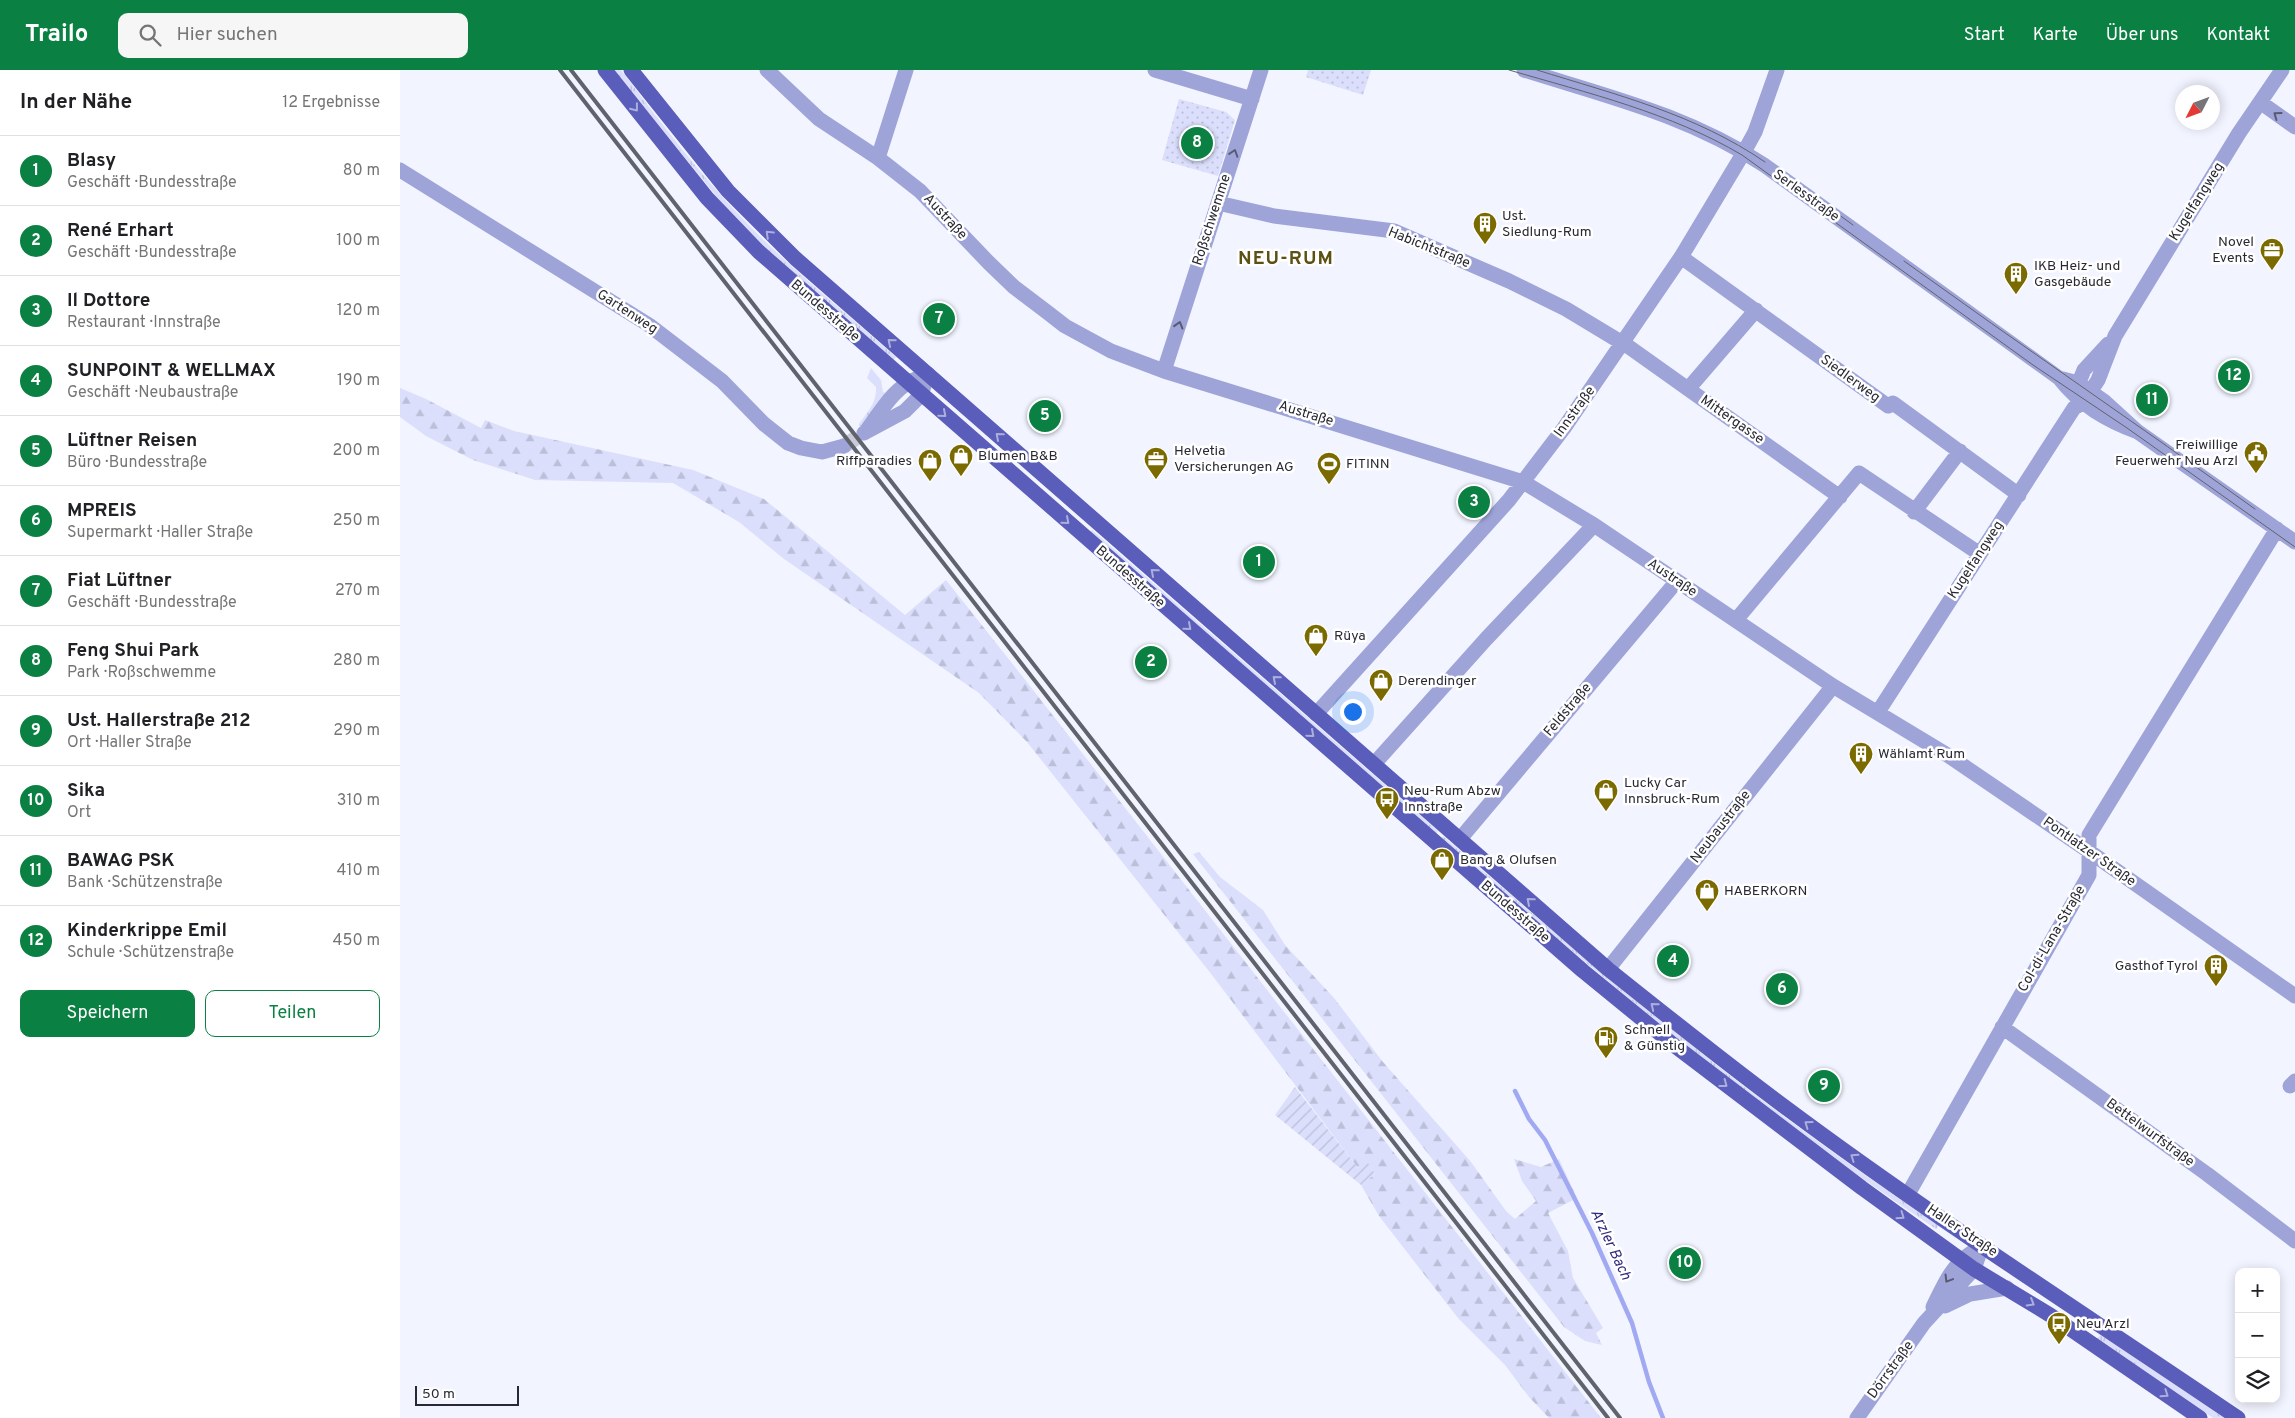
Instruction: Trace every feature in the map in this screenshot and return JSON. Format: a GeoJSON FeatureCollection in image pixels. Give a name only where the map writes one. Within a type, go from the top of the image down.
{"type":"FeatureCollection","features":[{"type":"Feature","properties":{"kind":"main road","name":"Bundesstraße"},"geometry":{"type":"LineString","coordinates":[[605,70],[680,165],[742,235],[906,382],[1583,971],[1685,1054]]}},
{"type":"Feature","properties":{"kind":"main road","name":"Bundesstraße"},"geometry":{"type":"LineString","coordinates":[[631,70],[711,171],[762,227],[808,270],[1608,969],[1693,1036]]}},
{"type":"Feature","properties":{"kind":"main road","name":"Haller Straße"},"geometry":{"type":"LineString","coordinates":[[1693,1036],[1788,1110],[1982,1246],[2238,1418]]}},
{"type":"Feature","properties":{"kind":"main road","name":"Haller Straße"},"geometry":{"type":"LineString","coordinates":[[1685,1054],[1862,1188],[1961,1260],[2050,1315],[2200,1418]]}},
{"type":"Feature","properties":{"kind":"street","name":"Austraße"},"geometry":{"type":"LineString","coordinates":[[767,70],[819,119],[878,158],[920,190],[995,269],[1055,318],[1111,352],[1164,371],[1523,482],[1594,526],[1833,686],[1878,712]]}},
{"type":"Feature","properties":{"kind":"street"},"geometry":{"type":"LineString","coordinates":[[878,158],[906,70]]}},
{"type":"Feature","properties":{"kind":"street"},"geometry":{"type":"LineString","coordinates":[[1155,70],[1252,100]]}},
{"type":"Feature","properties":{"kind":"street","name":"Roßschwemme"},"geometry":{"type":"LineString","coordinates":[[1164,371],[1261,70]]}},
{"type":"Feature","properties":{"kind":"street","name":"Serlesstraße"},"geometry":{"type":"LineString","coordinates":[[1524,70],[1669,115],[1744,152],[2059,378],[2080,396]]}},
{"type":"Feature","properties":{"kind":"street","name":"Innstraße"},"geometry":{"type":"LineString","coordinates":[[1316,714],[1509,500],[1564,428],[1681,257],[1744,152],[1755,132],[1777,70]]}},
{"type":"Feature","properties":{"kind":"street","name":"Kugelfangweg"},"geometry":{"type":"LineString","coordinates":[[1878,712],[2080,396],[2098,380],[2115,336],[2260,102],[2282,70]]}},
{"type":"Feature","properties":{"kind":"street"},"geometry":{"type":"LineString","coordinates":[[2260,102],[2295,127]]}},
{"type":"Feature","properties":{"kind":"street","name":"Gartenweg"},"geometry":{"type":"LineString","coordinates":[[400,170],[649,325],[722,381],[764,424],[788,443],[801,448],[822,452],[844,446]]}},
{"type":"Feature","properties":{"kind":"street","name":"Habichtstraße"},"geometry":{"type":"LineString","coordinates":[[1218,203],[1274,216],[1394,232],[1509,281],[1566,309],[1623,344]]}},
{"type":"Feature","properties":{"kind":"street","name":"Siedlerweg"},"geometry":{"type":"LineString","coordinates":[[1681,257],[1888,406],[1893,402],[2019,494]]}},
{"type":"Feature","properties":{"kind":"street"},"geometry":{"type":"LineString","coordinates":[[1688,389],[1756,310]]}},
{"type":"Feature","properties":{"kind":"street","name":"Mittergasse"},"geometry":{"type":"LineString","coordinates":[[1623,344],[1840,497]]}},
{"type":"Feature","properties":{"kind":"street"},"geometry":{"type":"LineString","coordinates":[[928,374],[922,396],[905,411],[864,433],[906,382],[928,374]]}},
{"type":"Feature","properties":{"kind":"street"},"geometry":{"type":"LineString","coordinates":[[2080,396],[2138,432],[2295,542]]}},
{"type":"Feature","properties":{"kind":"street"},"geometry":{"type":"LineString","coordinates":[[1914,512],[1960,452]]}},
{"type":"Feature","properties":{"kind":"street"},"geometry":{"type":"LineString","coordinates":[[1736,620],[1859,473],[1914,512],[1980,554]]}},
{"type":"Feature","properties":{"kind":"street"},"geometry":{"type":"LineString","coordinates":[[1374,764],[1486,640],[1594,526]]}},
{"type":"Feature","properties":{"kind":"street","name":"Col-di-Lana-Straße"},"geometry":{"type":"LineString","coordinates":[[1908,1194],[2089,875],[2089,835],[2277,529]]}},
{"type":"Feature","properties":{"kind":"street","name":"Feldstraße"},"geometry":{"type":"LineString","coordinates":[[1460,839],[1677,581]]}},
{"type":"Feature","properties":{"kind":"street","name":"Neubaustraße"},"geometry":{"type":"LineString","coordinates":[[1608,969],[1833,686]]}},
{"type":"Feature","properties":{"kind":"street","name":"Pontlatzer Straße"},"geometry":{"type":"LineString","coordinates":[[1878,712],[1949,756],[2090,852],[2295,996]]}},
{"type":"Feature","properties":{"kind":"street","name":"Bettelwurfstraße"},"geometry":{"type":"LineString","coordinates":[[2002,1026],[2207,1174],[2295,1241]]}},
{"type":"Feature","properties":{"kind":"street","name":"Dörrstraße"},"geometry":{"type":"LineString","coordinates":[[1857,1418],[1924,1323],[1949,1276],[1961,1260],[1982,1246]]}},
{"type":"Feature","properties":{"kind":"street","name":"Dörrstraße"},"geometry":{"type":"LineString","coordinates":[[1924,1323],[1974,1269],[1982,1246]]}},
{"type":"Feature","properties":{"kind":"street","name":"Dörrstraße"},"geometry":{"type":"LineString","coordinates":[[1937,1310],[1970,1294],[2006,1288]]}},
{"type":"Feature","properties":{"kind":"green space"},"geometry":{"type":"Polygon","coordinates":[[[614,70],[621,70],[696,166],[744,220],[799,273],[896,357],[893,361],[769,252],[725,207],[614,70]]]}},
{"type":"Feature","properties":{"kind":"green space"},"geometry":{"type":"Polygon","coordinates":[[[1308,70],[1371,70],[1363,95],[1306,77],[1308,70]]]}},
{"type":"Feature","properties":{"kind":"green space"},"geometry":{"type":"Polygon","coordinates":[[[1179,99],[1226,112],[1235,120],[1218,176],[1162,160],[1179,99]]]}},
{"type":"Feature","properties":{"kind":"green space"},"geometry":{"type":"Polygon","coordinates":[[[871,368],[881,380],[883,392],[886,393],[860,427],[859,424],[871,407],[876,393],[876,387],[867,378],[871,368]]]}},
{"type":"Feature","properties":{"kind":"green space"},"geometry":{"type":"Polygon","coordinates":[[[400,388],[426,399],[481,428],[485,420],[514,431],[693,470],[764,499],[905,615],[946,580],[1601,1418],[1549,1418],[1529,1397],[1505,1365],[1458,1318],[1379,1216],[1361,1185],[1375,1174],[1368,1164],[1358,1168],[1212,975],[1027,742],[979,693],[784,559],[739,522],[673,483],[535,480],[473,460],[426,436],[400,417],[400,388]]]}},
{"type":"Feature","properties":{"kind":"green space"},"geometry":{"type":"Polygon","coordinates":[[[1092,530],[1438,831],[1436,834],[1090,532],[1092,530]]]}},
{"type":"Feature","properties":{"kind":"green space"},"geometry":{"type":"Polygon","coordinates":[[[1443,836],[1562,939],[1684,1039],[1809,1135],[1939,1225],[1936,1229],[1871,1185],[1807,1138],[1682,1042],[1441,839],[1443,836]]]}},
{"type":"Feature","properties":{"kind":"green space"},"geometry":{"type":"Polygon","coordinates":[[[1199,852],[1220,877],[1263,910],[1285,945],[1334,998],[1383,1062],[1471,1162],[1506,1211],[1515,1219],[1536,1201],[1522,1181],[1514,1159],[1541,1167],[1559,1159],[1577,1198],[1548,1213],[1568,1251],[1573,1278],[1603,1328],[1596,1333],[1602,1345],[1585,1341],[1564,1327],[1193,854],[1199,852]]]}},
{"type":"Feature","properties":{"kind":"green space"},"geometry":{"type":"Polygon","coordinates":[[[1295,1087],[1358,1168],[1368,1163],[1375,1174],[1361,1185],[1275,1115],[1295,1087]]]}},
{"type":"Feature","properties":{"kind":"green space"},"geometry":{"type":"Polygon","coordinates":[[[2100,1335],[2224,1418],[2213,1418],[2097,1339],[2100,1335]]]}},
{"type":"Feature","properties":{"kind":"waterway","name":"Arzler Bach"},"geometry":{"type":"LineString","coordinates":[[1515,1091],[1529,1119],[1545,1140],[1592,1233],[1632,1323],[1649,1382],[1663,1418]]}},
{"type":"Feature","properties":{"kind":"tunnel"},"geometry":{"type":"LineString","coordinates":[[844,446],[864,433]]}},
{"type":"Feature","properties":{"kind":"tram line"},"geometry":{"type":"LineString","coordinates":[[1509,70],[1628,105],[1687,127],[1742,155],[2033,365],[2127,428],[2295,547]]}},
{"type":"Feature","properties":{"kind":"tram line"},"geometry":{"type":"LineString","coordinates":[[1537,70],[1626,97],[1683,118],[1738,145],[1765,162]]}},
{"type":"Feature","properties":{"kind":"tram line"},"geometry":{"type":"LineString","coordinates":[[1798,185],[1853,225]]}},
{"type":"Feature","properties":{"kind":"tram line"},"geometry":{"type":"LineString","coordinates":[[1904,261],[2255,509]]}},
{"type":"Feature","properties":{"kind":"railway"},"geometry":{"type":"LineString","coordinates":[[560,70],[1608,1418]]}},
{"type":"Feature","properties":{"kind":"railway"},"geometry":{"type":"LineString","coordinates":[[571,70],[1620,1418]]}},
{"type":"Feature","properties":{"kind":"place","name":"Feng Shui Park"},"geometry":{"type":"Point","coordinates":[1197,143]}},
{"type":"Feature","properties":{"kind":"place","name":"Ust. Siedlung-Rum"},"geometry":{"type":"Point","coordinates":[1485,245]}},
{"type":"Feature","properties":{"kind":"place","name":"Novel Events"},"geometry":{"type":"Point","coordinates":[2272,271]}},
{"type":"Feature","properties":{"kind":"place","name":"IKB Heiz- und Gasgebäude"},"geometry":{"type":"Point","coordinates":[2016,295]}},
{"type":"Feature","properties":{"kind":"place","name":"Fiat Lüftner"},"geometry":{"type":"Point","coordinates":[939,319]}},
{"type":"Feature","properties":{"kind":"place","name":"Kinderkrippe Emil"},"geometry":{"type":"Point","coordinates":[2234,376]}},
{"type":"Feature","properties":{"kind":"place","name":"BAWAG PSK"},"geometry":{"type":"Point","coordinates":[2152,400]}},
{"type":"Feature","properties":{"kind":"place","name":"Lüftner Reisen"},"geometry":{"type":"Point","coordinates":[1045,416]}},
{"type":"Feature","properties":{"kind":"place","name":"Freiwillige Feuerwehr Neu Arzl"},"geometry":{"type":"Point","coordinates":[2256,474]}},
{"type":"Feature","properties":{"kind":"place","name":"Blumen B&B"},"geometry":{"type":"Point","coordinates":[961,477]}},
{"type":"Feature","properties":{"kind":"place","name":"Helvetia Versicherungen AG"},"geometry":{"type":"Point","coordinates":[1156,480]}},
{"type":"Feature","properties":{"kind":"place","name":"Riffparadies"},"geometry":{"type":"Point","coordinates":[930,482]}},
{"type":"Feature","properties":{"kind":"place","name":"FITINN"},"geometry":{"type":"Point","coordinates":[1329,485]}},
{"type":"Feature","properties":{"kind":"place","name":"Il Dottore"},"geometry":{"type":"Point","coordinates":[1474,502]}},
{"type":"Feature","properties":{"kind":"place","name":"Blasy"},"geometry":{"type":"Point","coordinates":[1259,562]}},
{"type":"Feature","properties":{"kind":"place","name":"Rüya"},"geometry":{"type":"Point","coordinates":[1316,657]}},
{"type":"Feature","properties":{"kind":"place","name":"René Erhart"},"geometry":{"type":"Point","coordinates":[1151,662]}},
{"type":"Feature","properties":{"kind":"place","name":"Derendinger"},"geometry":{"type":"Point","coordinates":[1381,702]}},
{"type":"Feature","properties":{"kind":"place","name":"Wählamt Rum"},"geometry":{"type":"Point","coordinates":[1861,775]}},
{"type":"Feature","properties":{"kind":"place","name":"Lucky Car Innsbruck-Rum"},"geometry":{"type":"Point","coordinates":[1606,812]}},
{"type":"Feature","properties":{"kind":"place","name":"Neu-Rum Abzw Innstraße"},"geometry":{"type":"Point","coordinates":[1387,820]}},
{"type":"Feature","properties":{"kind":"place","name":"Bang & Olufsen"},"geometry":{"type":"Point","coordinates":[1442,881]}},
{"type":"Feature","properties":{"kind":"place","name":"HABERKORN"},"geometry":{"type":"Point","coordinates":[1707,912]}},
{"type":"Feature","properties":{"kind":"place","name":"SUNPOINT & WELLMAX"},"geometry":{"type":"Point","coordinates":[1673,961]}},
{"type":"Feature","properties":{"kind":"place","name":"Gasthof Tyrol"},"geometry":{"type":"Point","coordinates":[2216,987]}},
{"type":"Feature","properties":{"kind":"place","name":"MPREIS"},"geometry":{"type":"Point","coordinates":[1782,989]}},
{"type":"Feature","properties":{"kind":"place","name":"Schnell & Günstig"},"geometry":{"type":"Point","coordinates":[1606,1059]}},
{"type":"Feature","properties":{"kind":"place","name":"Ust. Hallerstraße 212"},"geometry":{"type":"Point","coordinates":[1824,1086]}},
{"type":"Feature","properties":{"kind":"place","name":"Sika"},"geometry":{"type":"Point","coordinates":[1685,1263]}},
{"type":"Feature","properties":{"kind":"place","name":"Neu Arzl"},"geometry":{"type":"Point","coordinates":[2059,1345]}},
{"type":"Feature","properties":{"kind":"district","name":"NEU-RUM"},"geometry":{"type":"Point","coordinates":[1286,259]}}]}
